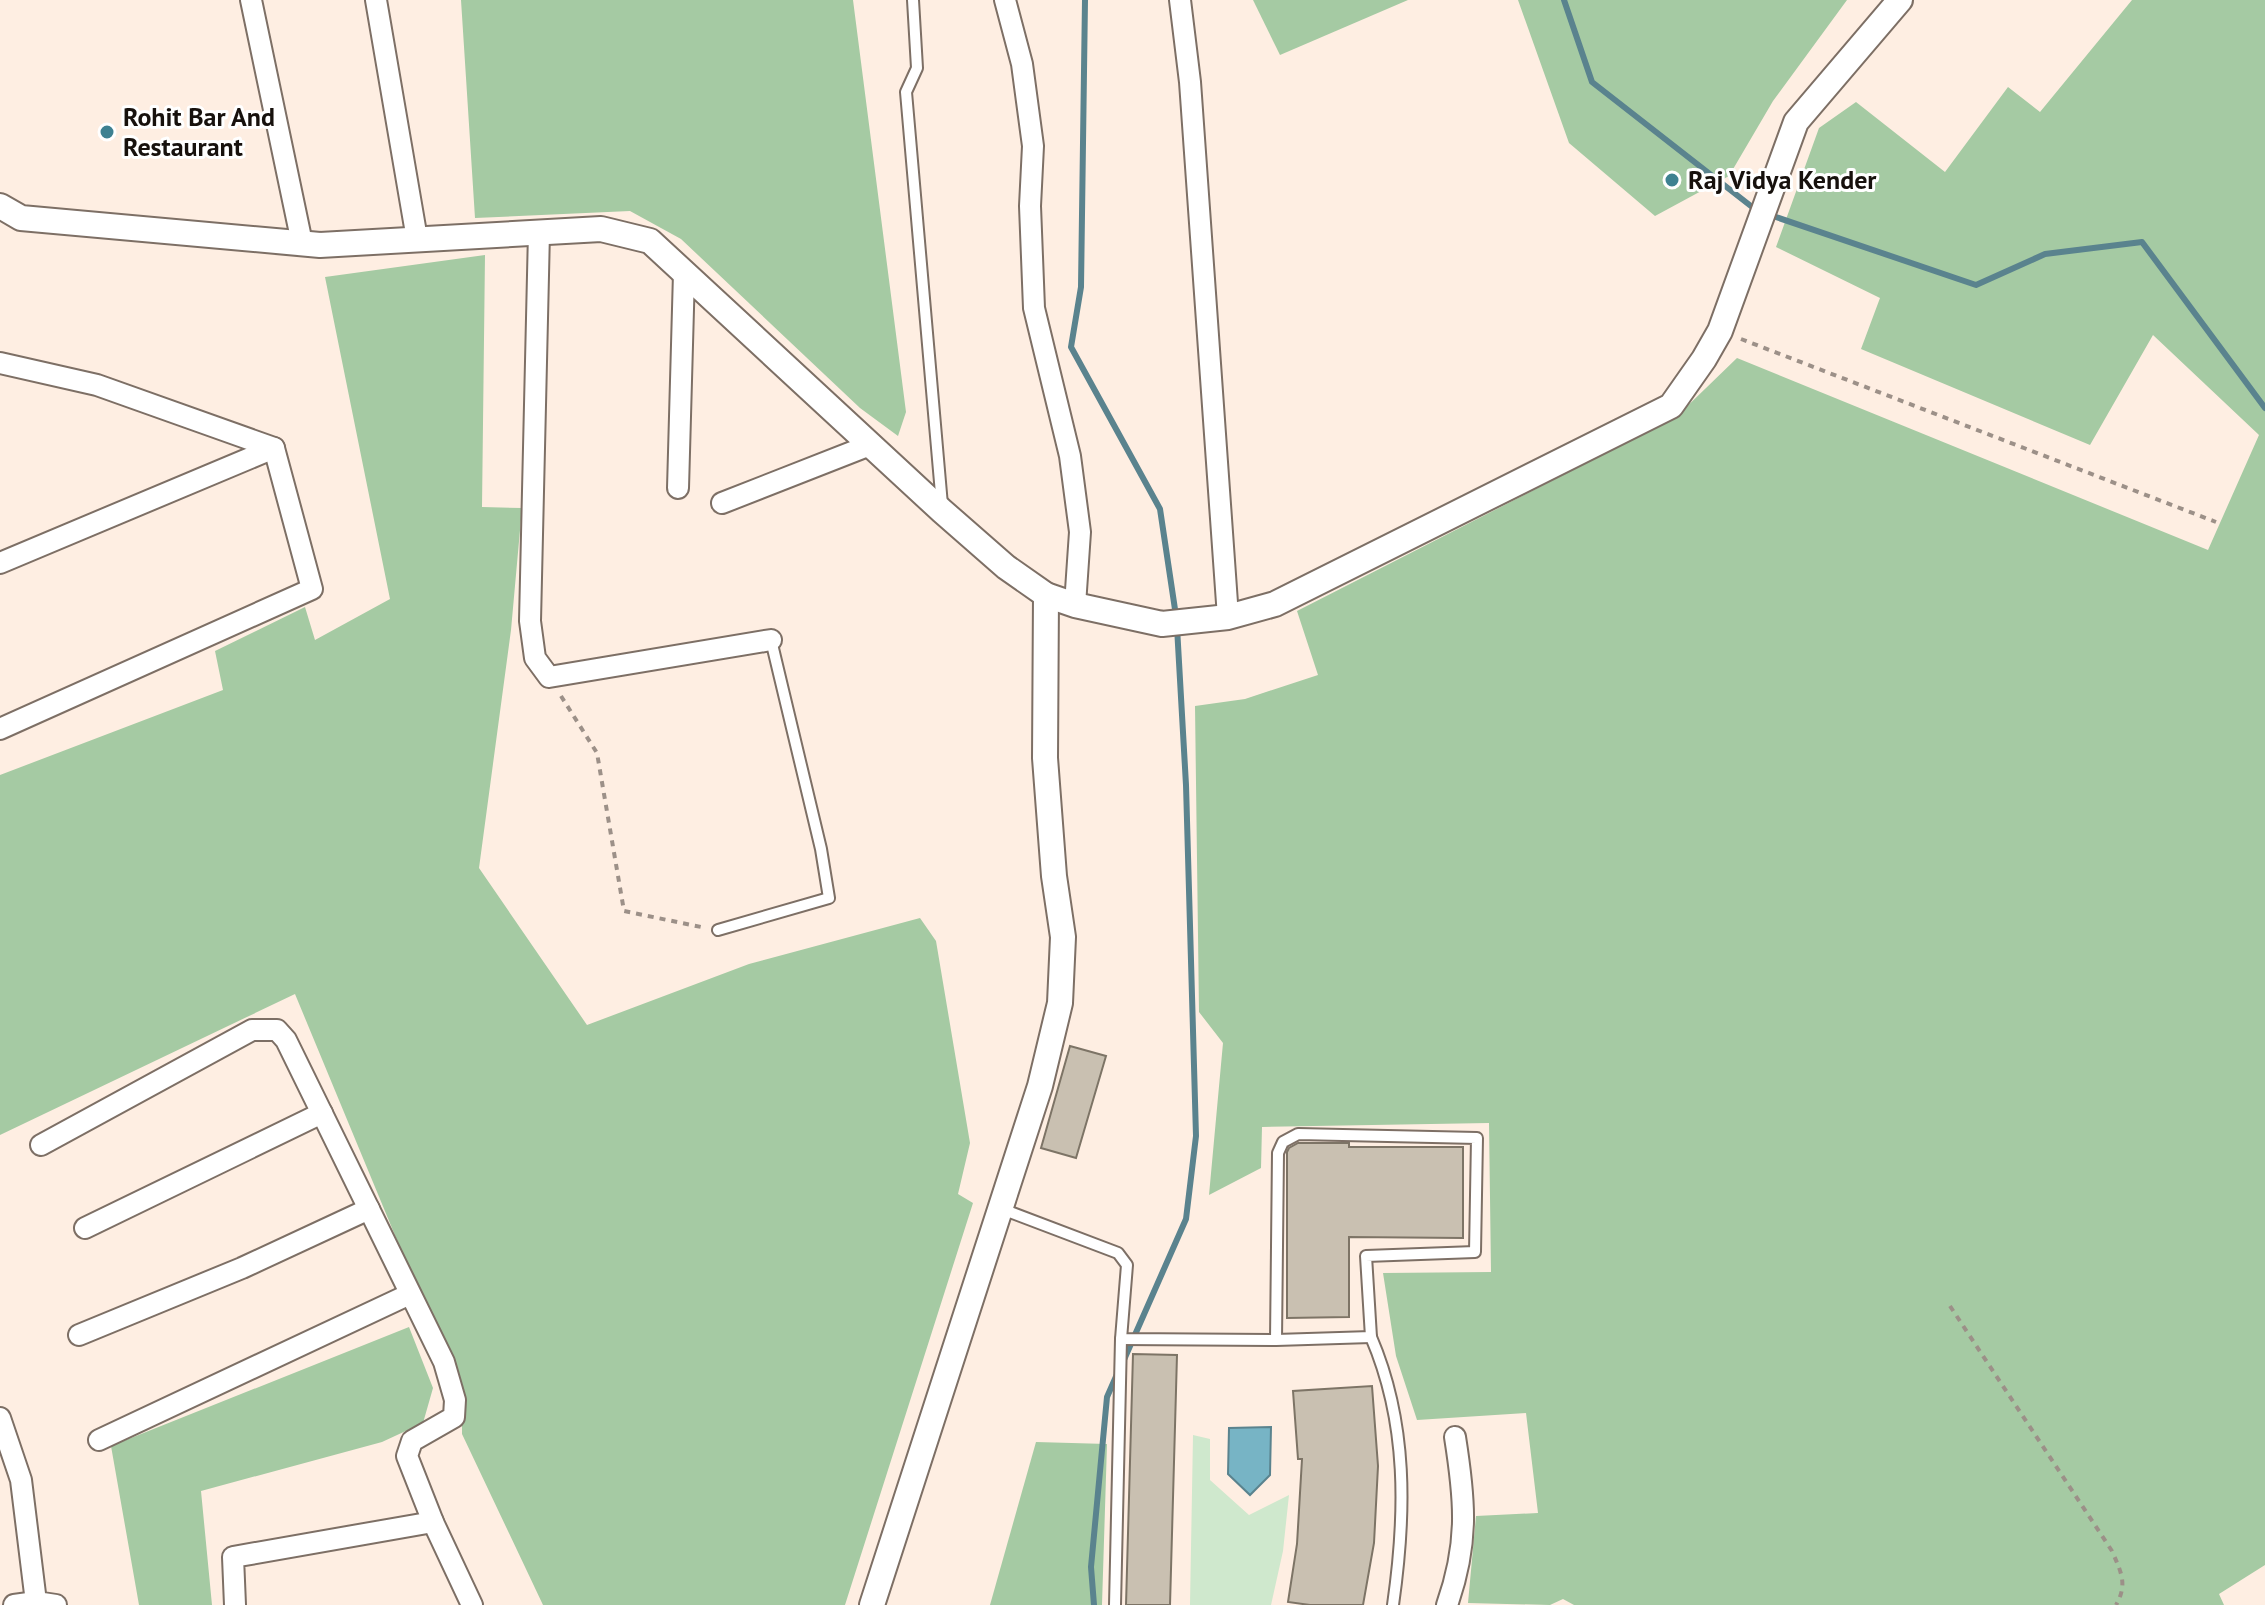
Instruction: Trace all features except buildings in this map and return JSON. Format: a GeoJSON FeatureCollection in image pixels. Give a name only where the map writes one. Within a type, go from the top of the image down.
{"type":"FeatureCollection","features":[{"type":"Feature","properties":{"kind":"street"},"geometry":{"type":"LineString","coordinates":[[251,0],[302,243]]}},
{"type":"Feature","properties":{"kind":"street"},"geometry":{"type":"LineString","coordinates":[[376,0],[417,239]]}},
{"type":"Feature","properties":{"kind":"street"},"geometry":{"type":"LineString","coordinates":[[1005,0],[1022,64],[1033,146],[1030,206],[1034,308],[1070,456],[1080,532],[1075,605]]}},
{"type":"Feature","properties":{"kind":"street"},"geometry":{"type":"LineString","coordinates":[[1180,0],[1190,82],[1228,617]]}},
{"type":"Feature","properties":{"kind":"street"},"geometry":{"type":"LineString","coordinates":[[0,206],[21,218],[320,245],[601,229],[650,241],[942,511],[1006,567],[1046,595],[1075,605],[1162,624],[1228,617],[1275,604],[1671,406],[1720,331],[1796,122],[1900,0]]}},
{"type":"Feature","properties":{"kind":"street"},"geometry":{"type":"LineString","coordinates":[[539,232],[530,621],[535,658],[549,677],[771,640]]}},
{"type":"Feature","properties":{"kind":"street"},"geometry":{"type":"LineString","coordinates":[[678,488],[684,273]]}},
{"type":"Feature","properties":{"kind":"street"},"geometry":{"type":"LineString","coordinates":[[0,363],[97,385],[274,448]]}},
{"type":"Feature","properties":{"kind":"street"},"geometry":{"type":"LineString","coordinates":[[722,503],[870,445]]}},
{"type":"Feature","properties":{"kind":"street"},"geometry":{"type":"LineString","coordinates":[[0,563],[274,448]]}},
{"type":"Feature","properties":{"kind":"street"},"geometry":{"type":"LineString","coordinates":[[0,729],[312,589],[274,448]]}},
{"type":"Feature","properties":{"kind":"street"},"geometry":{"type":"LineString","coordinates":[[872,1605],[1040,1086],[1060,1003],[1063,937],[1054,876],[1045,758],[1046,595]]}},
{"type":"Feature","properties":{"kind":"street"},"geometry":{"type":"LineString","coordinates":[[41,1145],[252,1030],[277,1030],[286,1040],[444,1362],[455,1400],[454,1417],[412,1441],[407,1456],[433,1522],[472,1605]]}},
{"type":"Feature","properties":{"kind":"street"},"geometry":{"type":"LineString","coordinates":[[85,1228],[322,1113]]}},
{"type":"Feature","properties":{"kind":"street"},"geometry":{"type":"LineString","coordinates":[[79,1335],[242,1268],[369,1209]]}},
{"type":"Feature","properties":{"kind":"street"},"geometry":{"type":"LineString","coordinates":[[99,1440],[410,1294]]}},
{"type":"Feature","properties":{"kind":"street"},"geometry":{"type":"LineString","coordinates":[[0,1418],[21,1480],[46,1603],[14,1605]]}},
{"type":"Feature","properties":{"kind":"street"},"geometry":{"type":"LineString","coordinates":[[1447,1605],[1457,1576],[1465,1523],[1455,1437]]}},
{"type":"Feature","properties":{"kind":"street"},"geometry":{"type":"LineString","coordinates":[[235,1605],[233,1557],[433,1522]]}},
{"type":"Feature","properties":{"kind":"lane"},"geometry":{"type":"LineString","coordinates":[[913,0],[917,68],[906,92],[942,511]]}},
{"type":"Feature","properties":{"kind":"lane"},"geometry":{"type":"LineString","coordinates":[[718,930],[829,898],[821,849],[771,640]]}},
{"type":"Feature","properties":{"kind":"lane"},"geometry":{"type":"LineString","coordinates":[[1276,1340],[1278,1153],[1283,1142],[1298,1134],[1477,1138],[1475,1252],[1366,1256],[1371,1337],[1396,1417],[1401,1457],[1400,1557],[1393,1605]]}},
{"type":"Feature","properties":{"kind":"lane"},"geometry":{"type":"LineString","coordinates":[[1000,1208],[1118,1253],[1127,1265],[1121,1339],[1115,1605]]}},
{"type":"Feature","properties":{"kind":"lane"},"geometry":{"type":"LineString","coordinates":[[1121,1339],[1371,1337]]}},
{"type":"Feature","properties":{"kind":"path"},"geometry":{"type":"LineString","coordinates":[[1720,331],[2216,522]]}},
{"type":"Feature","properties":{"kind":"path"},"geometry":{"type":"LineString","coordinates":[[549,677],[597,753],[624,911],[718,930]]}},
{"type":"Feature","properties":{"kind":"path"},"geometry":{"type":"LineString","coordinates":[[1950,1306],[2112,1551],[2122,1575],[2123,1593],[2116,1605]]}},
{"type":"Feature","properties":{"kind":"green space"},"geometry":{"type":"Polygon","coordinates":[[[461,0],[853,0],[906,412],[898,436],[860,408],[681,239],[630,211],[475,218],[461,0]]]}},
{"type":"Feature","properties":{"kind":"green space"},"geometry":{"type":"Polygon","coordinates":[[[1253,0],[1408,0],[1280,55],[1253,0]]]}},
{"type":"Feature","properties":{"kind":"green space"},"geometry":{"type":"Polygon","coordinates":[[[1518,0],[1847,0],[1773,101],[1729,176],[1655,216],[1569,143],[1518,0]]]}},
{"type":"Feature","properties":{"kind":"green space"},"geometry":{"type":"Polygon","coordinates":[[[2132,0],[2265,0],[2265,1565],[2219,1594],[2224,1605],[1574,1605],[1563,1599],[1550,1605],[1468,1603],[1476,1516],[1538,1513],[1526,1413],[1417,1420],[1396,1356],[1383,1273],[1491,1272],[1489,1123],[1262,1127],[1261,1168],[1209,1195],[1223,1043],[1199,1012],[1195,706],[1245,699],[1318,675],[1297,611],[1675,418],[1737,358],[2208,550],[2259,435],[2153,335],[2090,445],[1861,349],[1880,298],[1776,247],[1819,128],[1856,102],[1945,172],[2008,87],[2040,112],[2132,0]]]}},
{"type":"Feature","properties":{"kind":"green space"},"geometry":{"type":"Polygon","coordinates":[[[485,255],[482,507],[522,508],[511,630],[479,868],[587,1025],[749,964],[920,918],[936,941],[970,1143],[958,1194],[973,1203],[845,1605],[543,1605],[462,1434],[462,1397],[295,994],[0,1135],[0,775],[223,690],[215,651],[305,607],[315,640],[390,599],[325,277],[485,255]]]}},
{"type":"Feature","properties":{"kind":"green space"},"geometry":{"type":"Polygon","coordinates":[[[409,1327],[433,1388],[423,1423],[382,1442],[201,1491],[212,1605],[139,1605],[111,1446],[409,1327]]]}},
{"type":"Feature","properties":{"kind":"green space"},"geometry":{"type":"Polygon","coordinates":[[[1193,1435],[1210,1439],[1210,1480],[1249,1515],[1289,1495],[1283,1551],[1271,1605],[1190,1605],[1193,1435]]]}},
{"type":"Feature","properties":{"kind":"green space"},"geometry":{"type":"Polygon","coordinates":[[[1036,1442],[1107,1444],[1102,1605],[990,1605],[1036,1442]]]}},
{"type":"Feature","properties":{"kind":"water"},"geometry":{"type":"Polygon","coordinates":[[[1271,1427],[1270,1475],[1250,1495],[1228,1474],[1229,1428],[1271,1427]]]}},
{"type":"Feature","properties":{"kind":"waterway"},"geometry":{"type":"LineString","coordinates":[[1085,0],[1081,287],[1071,347],[1160,509],[1176,616]]}},
{"type":"Feature","properties":{"kind":"waterway"},"geometry":{"type":"LineString","coordinates":[[1564,0],[1592,82],[1756,210]]}},
{"type":"Feature","properties":{"kind":"waterway"},"geometry":{"type":"LineString","coordinates":[[1770,215],[1976,285],[2045,254],[2142,242],[2265,408]]}},
{"type":"Feature","properties":{"kind":"waterway"},"geometry":{"type":"LineString","coordinates":[[1123,1362],[1186,1219],[1196,1136],[1186,785],[1177,627]]}},
{"type":"Feature","properties":{"kind":"waterway"},"geometry":{"type":"LineString","coordinates":[[1094,1605],[1091,1567],[1107,1397],[1118,1372]]}},
{"type":"Feature","properties":{"kind":"place","name":"Rohit Bar And Restaurant"},"geometry":{"type":"Point","coordinates":[107,132]}},
{"type":"Feature","properties":{"kind":"place","name":"Raj Vidya Kender"},"geometry":{"type":"Point","coordinates":[1672,180]}}]}
